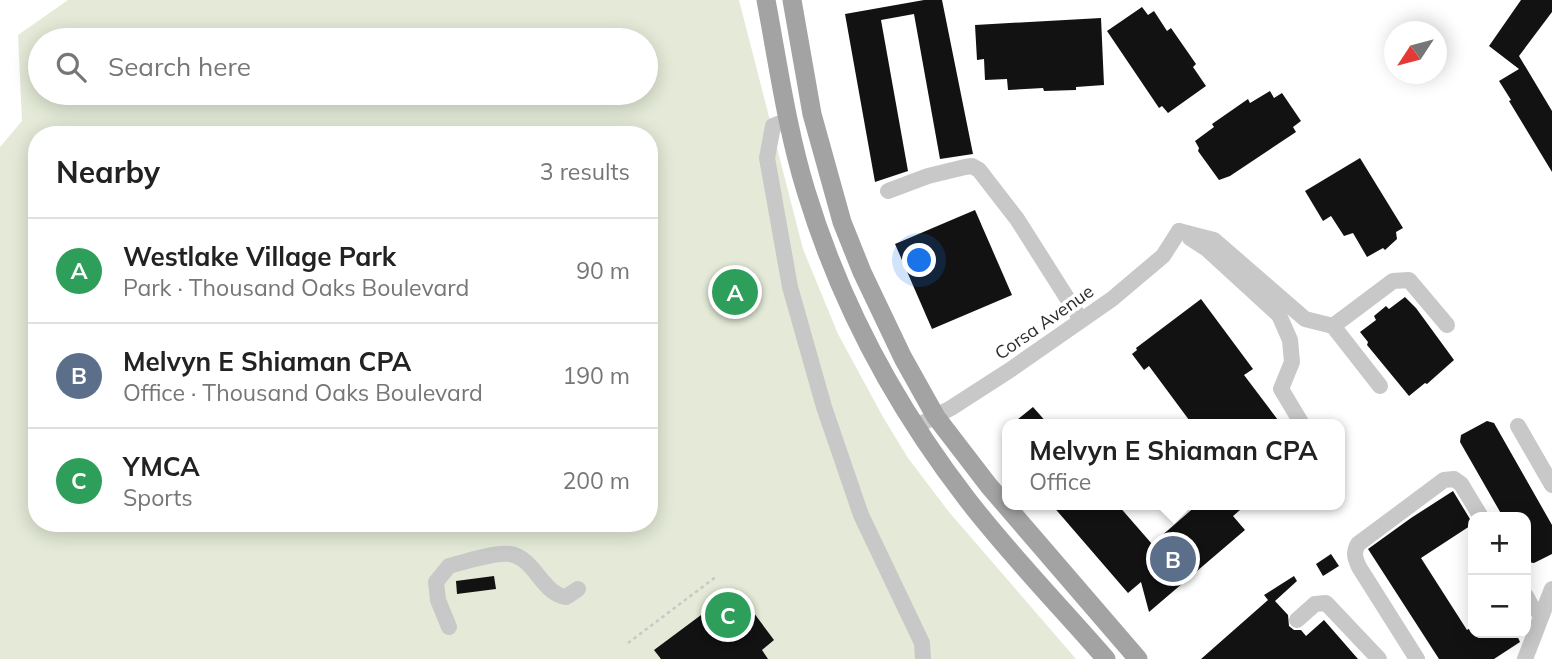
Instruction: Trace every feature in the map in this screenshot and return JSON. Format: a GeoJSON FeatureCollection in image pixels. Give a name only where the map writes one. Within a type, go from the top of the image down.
{"type":"FeatureCollection","features":[{"type":"Feature","properties":{"kind":"main road"},"geometry":{"type":"LineString","coordinates":[[766,0],[788,120],[806,190],[838,280],[864,337],[915,427],[968,500],[1106,659]]}},
{"type":"Feature","properties":{"kind":"main road"},"geometry":{"type":"LineString","coordinates":[[792,0],[812,114],[844,226],[862,272],[936,417],[1002,501]]}},
{"type":"Feature","properties":{"kind":"main road"},"geometry":{"type":"LineString","coordinates":[[788,120],[812,114]]}},
{"type":"Feature","properties":{"kind":"main road"},"geometry":{"type":"LineString","coordinates":[[1010,510],[1138,659]]}},
{"type":"Feature","properties":{"kind":"street"},"geometry":{"type":"LineString","coordinates":[[788,120],[774,127],[767,159],[790,287],[824,407],[861,515],[922,643],[923,659]]}},
{"type":"Feature","properties":{"kind":"street"},"geometry":{"type":"LineString","coordinates":[[888,191],[928,176],[965,167],[971,166],[979,170],[1017,219],[1081,320]]}},
{"type":"Feature","properties":{"kind":"street"},"geometry":{"type":"LineString","coordinates":[[1179,231],[1214,240],[1305,319],[1333,326],[1380,386]]}},
{"type":"Feature","properties":{"kind":"street"},"geometry":{"type":"LineString","coordinates":[[1179,231],[1207,249],[1279,315],[1290,340],[1292,362],[1281,389],[1299,419]]}},
{"type":"Feature","properties":{"kind":"street","name":"Corsa Avenue"},"geometry":{"type":"LineString","coordinates":[[915,427],[936,417],[1010,370],[1112,299],[1163,256],[1179,231]]}},
{"type":"Feature","properties":{"kind":"street"},"geometry":{"type":"LineString","coordinates":[[1333,326],[1394,281],[1409,280],[1447,325]]}},
{"type":"Feature","properties":{"kind":"street"},"geometry":{"type":"LineString","coordinates":[[1518,426],[1552,485]]}},
{"type":"Feature","properties":{"kind":"street"},"geometry":{"type":"LineString","coordinates":[[1417,659],[1359,567],[1354,558],[1354,550],[1357,544],[1444,480],[1454,479],[1461,484],[1478,512]]}},
{"type":"Feature","properties":{"kind":"street"},"geometry":{"type":"LineString","coordinates":[[449,627],[438,600],[436,582],[449,566],[507,554],[524,560],[557,596],[566,597],[578,590]]}},
{"type":"Feature","properties":{"kind":"street"},"geometry":{"type":"LineString","coordinates":[[1525,659],[1552,589]]}},
{"type":"Feature","properties":{"kind":"street"},"geometry":{"type":"LineString","coordinates":[[1297,620],[1315,604],[1326,603],[1380,659]]}},
{"type":"Feature","properties":{"kind":"street"},"geometry":{"type":"LineString","coordinates":[[1531,605],[1542,614]]}},
{"type":"Feature","properties":{"kind":"path"},"geometry":{"type":"LineString","coordinates":[[628,643],[717,576]]}},
{"type":"Feature","properties":{"kind":"green space"},"geometry":{"type":"Polygon","coordinates":[[[68,0],[739,0],[803,249],[838,334],[908,458],[949,512],[1076,659],[0,659],[0,147],[22,121],[18,35],[28,28],[68,0]]]}},
{"type":"Feature","properties":{"kind":"building"},"geometry":{"type":"Polygon","coordinates":[[[924,0],[942,0],[973,154],[940,159],[914,14],[881,20],[908,171],[875,182],[845,14],[924,0]]]}},
{"type":"Feature","properties":{"kind":"building"},"geometry":{"type":"Polygon","coordinates":[[[1521,0],[1552,0],[1552,12],[1519,56],[1552,111],[1552,172],[1499,81],[1519,69],[1489,46],[1521,0]]]}},
{"type":"Feature","properties":{"kind":"building"},"geometry":{"type":"Polygon","coordinates":[[[1142,7],[1148,15],[1154,11],[1167,31],[1171,28],[1196,64],[1193,67],[1206,86],[1168,113],[1162,106],[1159,108],[1107,31],[1142,7]]]}},
{"type":"Feature","properties":{"kind":"building"},"geometry":{"type":"Polygon","coordinates":[[[1101,18],[1104,85],[1076,87],[1076,90],[1008,90],[1007,79],[985,80],[984,59],[977,60],[975,25],[1101,18]]]}},
{"type":"Feature","properties":{"kind":"building"},"geometry":{"type":"Polygon","coordinates":[[[1270,91],[1274,98],[1282,93],[1301,121],[1293,127],[1296,132],[1230,176],[1219,180],[1198,151],[1195,141],[1214,127],[1212,124],[1248,99],[1250,103],[1270,91]]]}},
{"type":"Feature","properties":{"kind":"building"},"geometry":{"type":"Polygon","coordinates":[[[1360,158],[1403,228],[1396,232],[1397,239],[1385,250],[1383,248],[1367,257],[1353,233],[1344,236],[1331,216],[1323,221],[1305,191],[1360,158]]]}},
{"type":"Feature","properties":{"kind":"building"},"geometry":{"type":"Polygon","coordinates":[[[975,210],[1012,295],[932,329],[895,244],[975,210]]]}},
{"type":"Feature","properties":{"kind":"building"},"geometry":{"type":"Polygon","coordinates":[[[1405,297],[1454,360],[1409,396],[1367,345],[1368,342],[1360,332],[1376,320],[1374,316],[1386,306],[1389,309],[1405,297]]]}},
{"type":"Feature","properties":{"kind":"building"},"geometry":{"type":"Polygon","coordinates":[[[1201,299],[1253,369],[1244,375],[1277,419],[1188,419],[1149,366],[1144,370],[1132,354],[1136,348],[1201,299]]]}},
{"type":"Feature","properties":{"kind":"building"},"geometry":{"type":"Polygon","coordinates":[[[1033,407],[1044,419],[1018,419],[1033,407]]]}},
{"type":"Feature","properties":{"kind":"building"},"geometry":{"type":"Polygon","coordinates":[[[1487,421],[1494,423],[1552,525],[1552,554],[1531,562],[1531,512],[1500,512],[1460,442],[1461,435],[1487,421]]]}},
{"type":"Feature","properties":{"kind":"building"},"geometry":{"type":"Polygon","coordinates":[[[1453,491],[1468,516],[1468,527],[1421,558],[1468,629],[1468,638],[1518,638],[1520,642],[1494,659],[1439,659],[1368,549],[1453,491]]]}},
{"type":"Feature","properties":{"kind":"building"},"geometry":{"type":"Polygon","coordinates":[[[1056,510],[1122,510],[1152,544],[1191,510],[1240,510],[1233,516],[1245,530],[1149,612],[1141,582],[1128,593],[1056,510]]]}},
{"type":"Feature","properties":{"kind":"building"},"geometry":{"type":"Polygon","coordinates":[[[1331,554],[1339,566],[1323,576],[1316,564],[1331,554]]]}},
{"type":"Feature","properties":{"kind":"building"},"geometry":{"type":"Polygon","coordinates":[[[494,576],[496,589],[457,594],[456,581],[494,576]]]}},
{"type":"Feature","properties":{"kind":"building"},"geometry":{"type":"Polygon","coordinates":[[[1294,576],[1297,581],[1275,601],[1288,615],[1289,626],[1294,630],[1301,630],[1306,636],[1324,620],[1358,659],[1201,659],[1268,600],[1264,595],[1294,576]]]}},
{"type":"Feature","properties":{"kind":"building"},"geometry":{"type":"Polygon","coordinates":[[[736,589],[774,640],[762,650],[768,659],[661,659],[654,650],[736,589]]]}},
{"type":"Feature","properties":{"kind":"place","name":"Westlake Village Park"},"geometry":{"type":"Point","coordinates":[735,292]}},
{"type":"Feature","properties":{"kind":"place","name":"Melvyn E Shiaman CPA"},"geometry":{"type":"Point","coordinates":[1173,559]}},
{"type":"Feature","properties":{"kind":"place","name":"YMCA"},"geometry":{"type":"Point","coordinates":[728,615]}}]}
